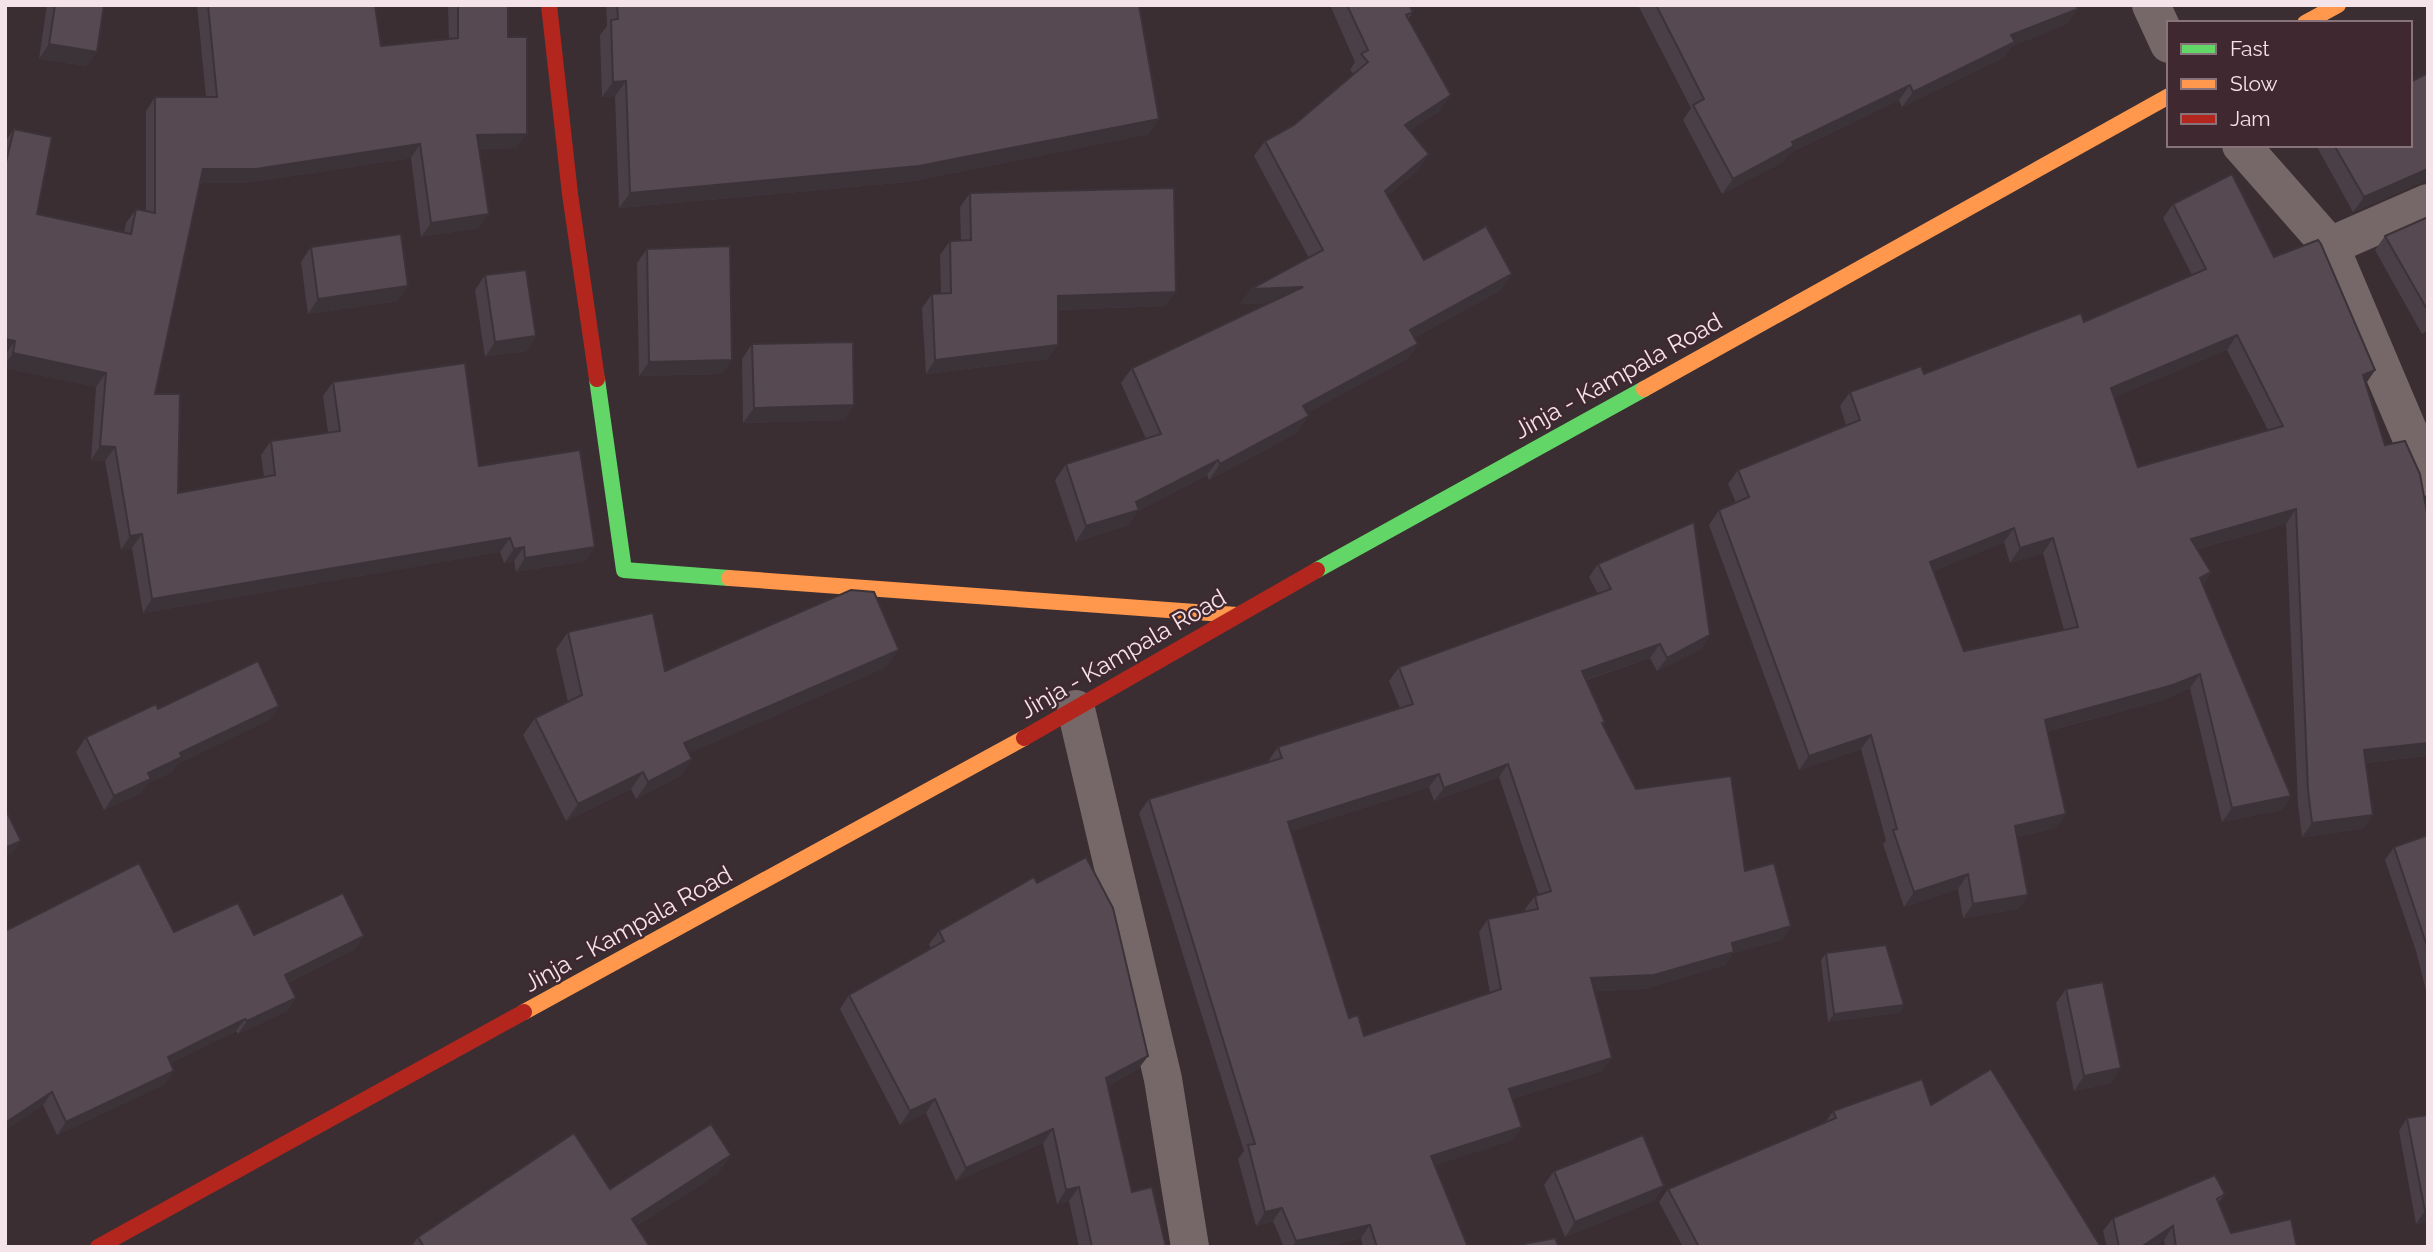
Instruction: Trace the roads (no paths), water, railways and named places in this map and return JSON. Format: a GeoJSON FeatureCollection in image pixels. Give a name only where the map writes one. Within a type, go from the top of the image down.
{"type":"FeatureCollection","features":[{"type":"Feature","properties":{"kind":"main road"},"geometry":{"type":"LineString","coordinates":[[549,5],[570,194],[624,570],[1237,615]]}},
{"type":"Feature","properties":{"kind":"main road"},"geometry":{"type":"LineString","coordinates":[[2309,21],[2338,5]]}},
{"type":"Feature","properties":{"kind":"main road","name":"Jinja - Kampala Road"},"geometry":{"type":"LineString","coordinates":[[98,1247],[1076,709],[1237,615],[2167,97]]}},
{"type":"Feature","properties":{"kind":"street"},"geometry":{"type":"LineString","coordinates":[[2151,5],[2167,40]]}},
{"type":"Feature","properties":{"kind":"street"},"geometry":{"type":"LineString","coordinates":[[2243,147],[2330,246],[2428,477]]}},
{"type":"Feature","properties":{"kind":"street"},"geometry":{"type":"LineString","coordinates":[[2330,246],[2428,203]]}},
{"type":"Feature","properties":{"kind":"street"},"geometry":{"type":"LineString","coordinates":[[1076,709],[1164,1079],[1190,1247]]}}]}
